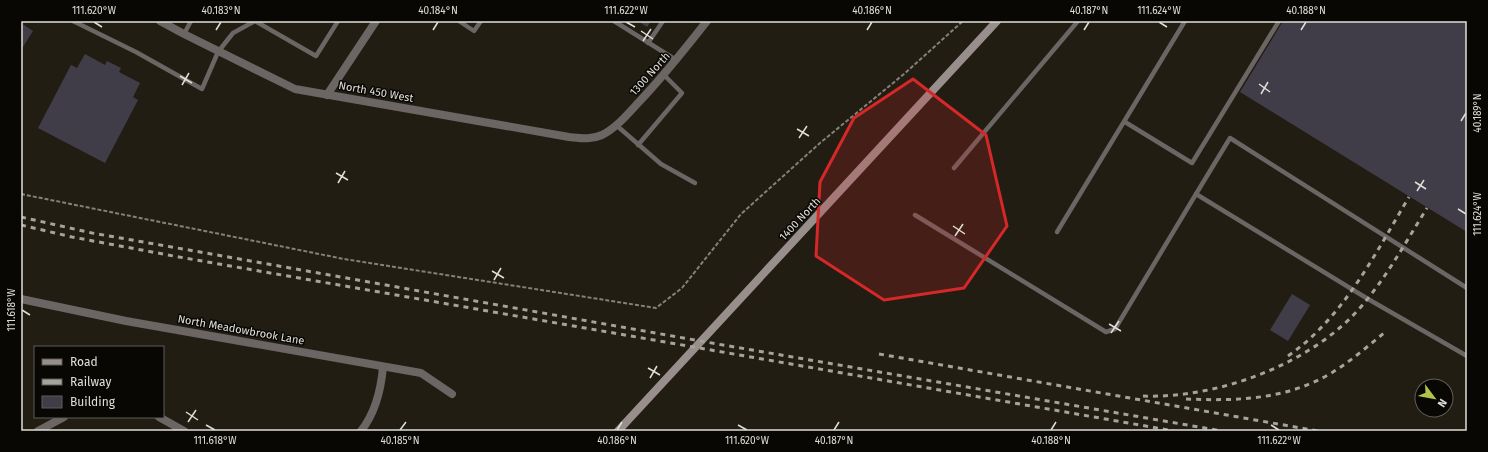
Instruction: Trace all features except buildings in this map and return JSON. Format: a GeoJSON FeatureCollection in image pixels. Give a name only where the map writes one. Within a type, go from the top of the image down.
{"type":"FeatureCollection","features":[{"type":"Feature","properties":{"kind":"main road","name":"1400 North"},"geometry":{"type":"LineString","coordinates":[[618,431],[997,21]]}},
{"type":"Feature","properties":{"kind":"street","name":"North 450 West"},"geometry":{"type":"LineString","coordinates":[[160,21],[218,52],[295,90],[569,137],[592,138],[602,135]]}},
{"type":"Feature","properties":{"kind":"street"},"geometry":{"type":"LineString","coordinates":[[327,95],[376,21]]}},
{"type":"Feature","properties":{"kind":"street","name":"1300 North"},"geometry":{"type":"LineString","coordinates":[[602,135],[616,125],[664,75],[707,21]]}},
{"type":"Feature","properties":{"kind":"street","name":"North Meadowbrook Lane"},"geometry":{"type":"LineString","coordinates":[[21,299],[126,321],[421,373],[452,394]]}},
{"type":"Feature","properties":{"kind":"street"},"geometry":{"type":"LineString","coordinates":[[361,431],[374,409],[381,383],[383,367]]}},
{"type":"Feature","properties":{"kind":"street"},"geometry":{"type":"LineString","coordinates":[[38,431],[62,418]]}},
{"type":"Feature","properties":{"kind":"street"},"geometry":{"type":"LineString","coordinates":[[161,418],[184,431]]}},
{"type":"Feature","properties":{"kind":"lane"},"geometry":{"type":"LineString","coordinates":[[73,21],[136,52],[202,89],[218,52],[233,34],[255,21],[316,56],[338,21]]}},
{"type":"Feature","properties":{"kind":"lane"},"geometry":{"type":"LineString","coordinates":[[184,34],[191,21]]}},
{"type":"Feature","properties":{"kind":"lane"},"geometry":{"type":"LineString","coordinates":[[458,21],[474,31],[481,21]]}},
{"type":"Feature","properties":{"kind":"lane"},"geometry":{"type":"LineString","coordinates":[[614,21],[676,60]]}},
{"type":"Feature","properties":{"kind":"lane"},"geometry":{"type":"LineString","coordinates":[[648,43],[663,21]]}},
{"type":"Feature","properties":{"kind":"lane"},"geometry":{"type":"LineString","coordinates":[[954,168],[1078,21]]}},
{"type":"Feature","properties":{"kind":"lane"},"geometry":{"type":"LineString","coordinates":[[1057,232],[1185,21]]}},
{"type":"Feature","properties":{"kind":"lane"},"geometry":{"type":"LineString","coordinates":[[1125,122],[1192,163],[1279,21]]}},
{"type":"Feature","properties":{"kind":"lane"},"geometry":{"type":"LineString","coordinates":[[638,145],[682,93],[664,75]]}},
{"type":"Feature","properties":{"kind":"lane"},"geometry":{"type":"LineString","coordinates":[[616,125],[661,164],[695,183]]}},
{"type":"Feature","properties":{"kind":"lane"},"geometry":{"type":"LineString","coordinates":[[915,215],[1106,332],[1115,329],[1230,138],[1467,288]]}},
{"type":"Feature","properties":{"kind":"lane"},"geometry":{"type":"LineString","coordinates":[[1196,194],[1368,299],[1467,356]]}},
{"type":"Feature","properties":{"kind":"path"},"geometry":{"type":"LineString","coordinates":[[21,194],[344,259],[656,308],[682,288],[741,214],[820,143],[904,74],[962,21]]}},
{"type":"Feature","properties":{"kind":"highlighted area"},"geometry":{"type":"Polygon","coordinates":[[[913,79],[986,135],[1007,226],[964,288],[884,300],[816,256],[820,182],[854,118],[913,79]]]}},
{"type":"Feature","properties":{"kind":"railway"},"geometry":{"type":"LineString","coordinates":[[1288,356],[1326,323],[1342,304],[1371,262],[1409,197]]}},
{"type":"Feature","properties":{"kind":"railway"},"geometry":{"type":"LineString","coordinates":[[1143,396],[1172,395],[1203,391],[1234,383],[1264,373],[1294,359],[1321,342],[1345,323],[1374,291],[1427,208]]}},
{"type":"Feature","properties":{"kind":"railway"},"geometry":{"type":"LineString","coordinates":[[21,217],[92,233],[723,345],[1222,431]]}},
{"type":"Feature","properties":{"kind":"railway"},"geometry":{"type":"LineString","coordinates":[[21,225],[72,237],[179,257],[1174,431]]}},
{"type":"Feature","properties":{"kind":"railway"},"geometry":{"type":"LineString","coordinates":[[1186,399],[1243,399],[1262,397],[1298,388],[1316,381],[1340,368],[1384,333]]}},
{"type":"Feature","properties":{"kind":"railway"},"geometry":{"type":"LineString","coordinates":[[879,354],[1318,431]]}}]}
